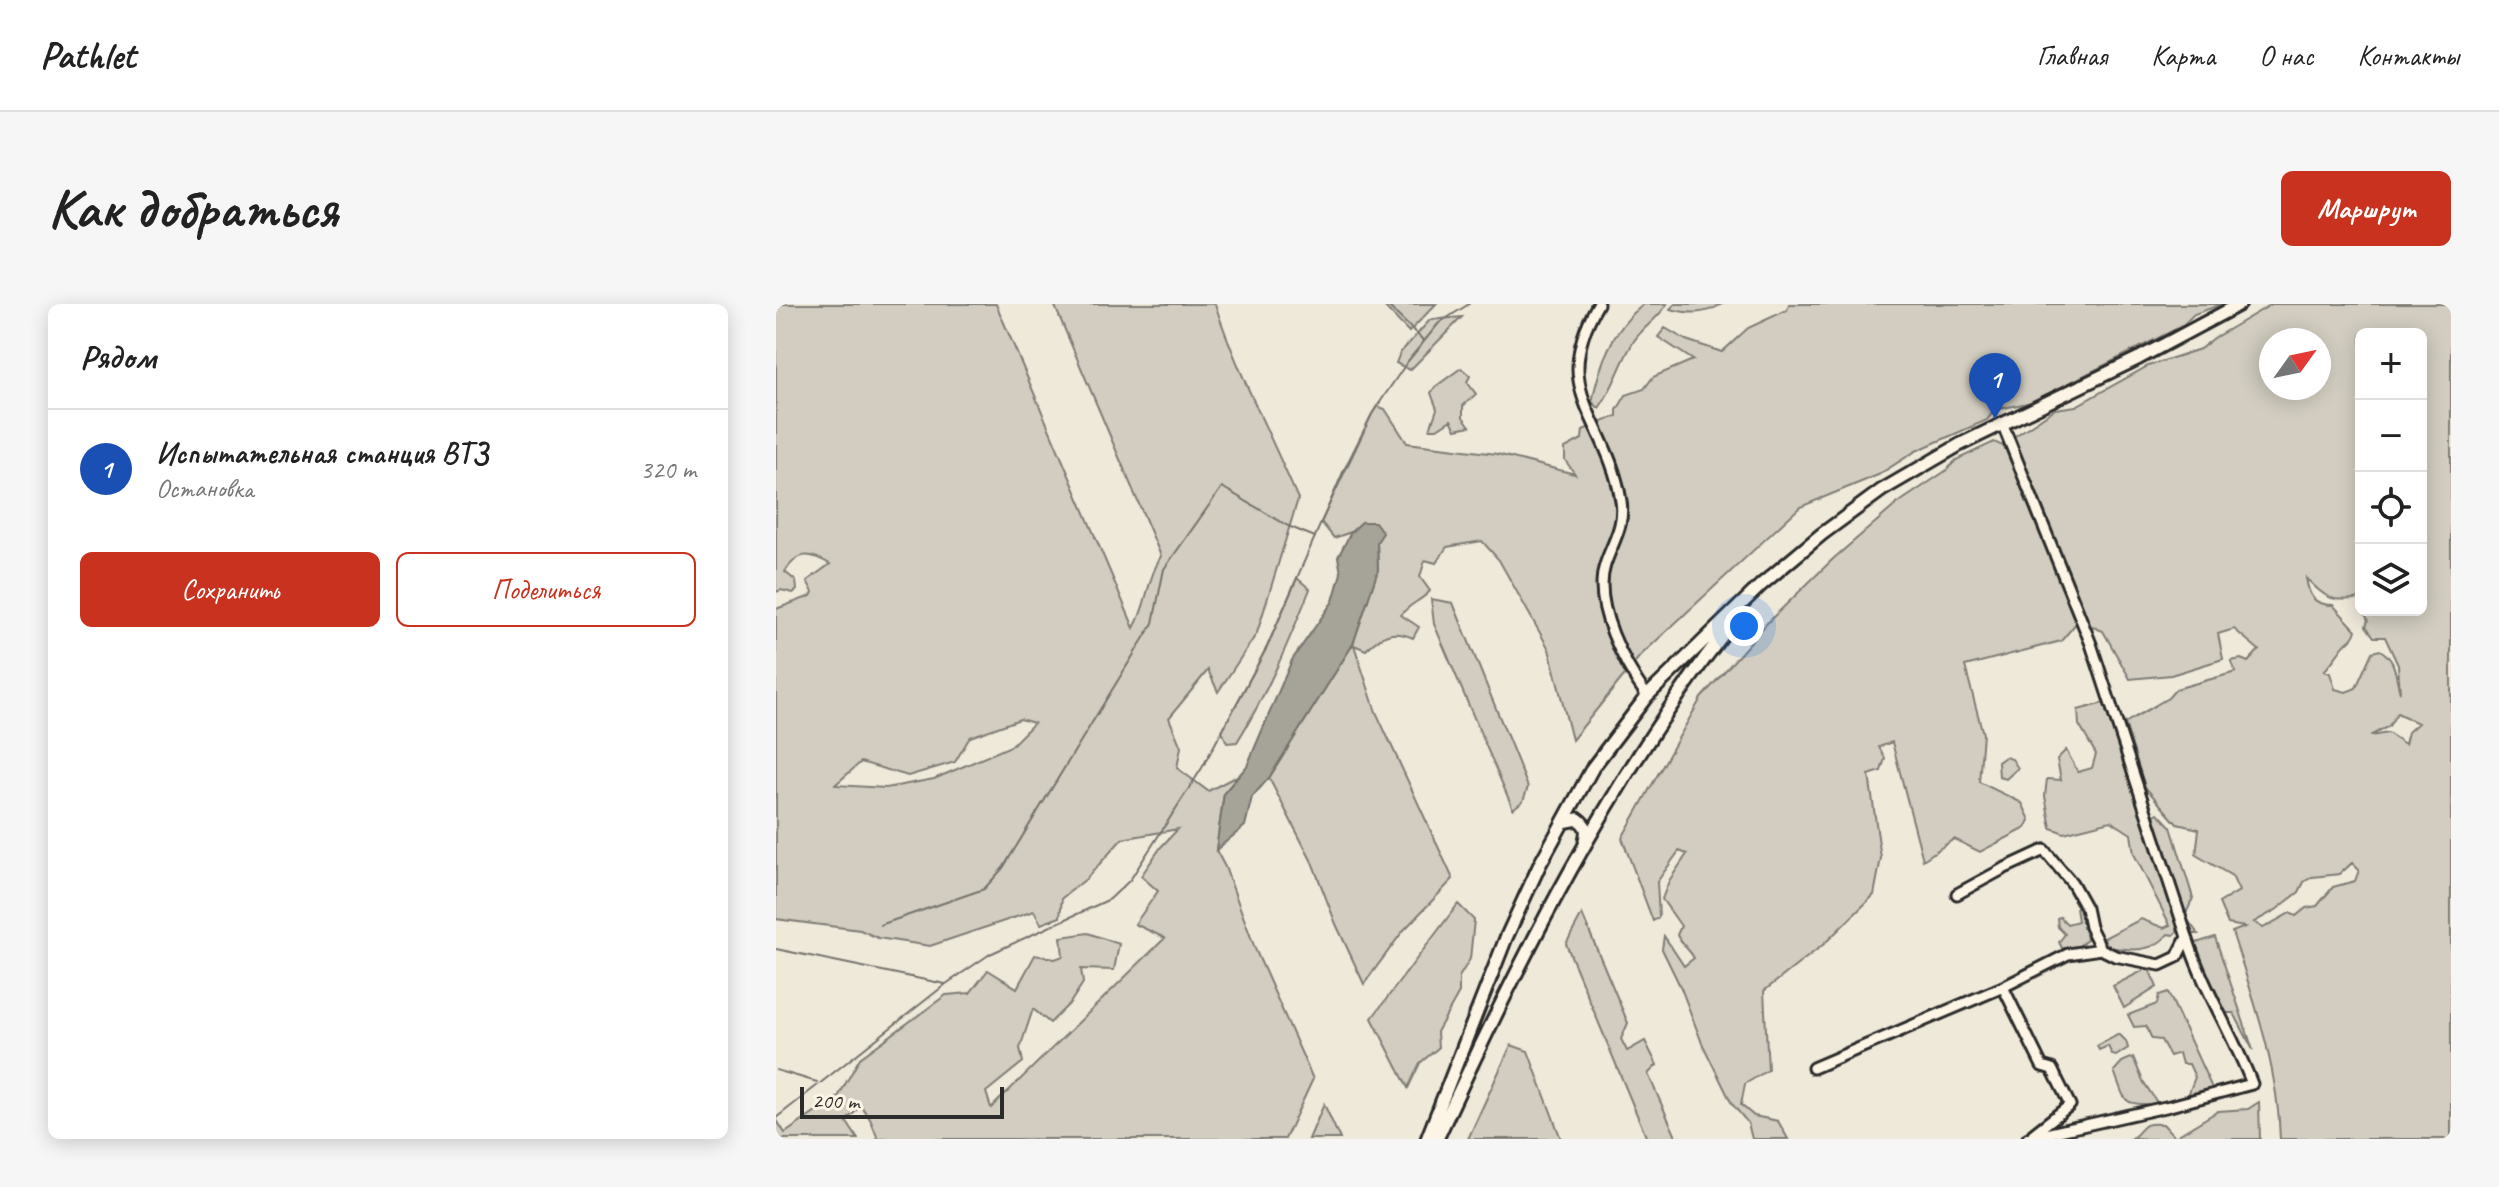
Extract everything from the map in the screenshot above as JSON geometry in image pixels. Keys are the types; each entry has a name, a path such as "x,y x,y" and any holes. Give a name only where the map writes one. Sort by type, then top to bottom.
{"main road":[{"path":"1427,1139 1506,938 1540,864 1593,767 1647,696 1761,585 1882,490 1961,444 2240,304"},
{"path":"1437,1139 1502,997 1583,848 1695,669 1733,620 1792,560"},
{"path":"1563,822 1578,819 1585,825 1588,832 1583,848"}],"street":[{"path":"1598,304 1584,330 1578,350 1577,373 1587,412 1610,457 1621,502 1622,519 1602,580 1604,599 1615,640 1647,696"},
{"path":"2002,423 2080,613 2201,976 2252,1084 2027,1138"},
{"path":"1957,894 2044,850 2072,883 2086,908 2090,927 2101,949"},
{"path":"1813,1068 2003,987 2068,954 2101,949 2115,956 2160,965 2177,957 2187,937"},
{"path":"2003,987 2042,1066 2052,1069 2070,1105 2027,1138"}],"shaded area":[{"path":"776,304 996,304 1134,628 1161,556 1054,304 1215,304 1298,499 1257,633 1218,692 1208,670 1169,718 1181,747 1177,768 1208,791 1239,775 1224,793 1216,850 1256,951 1313,1079 1285,1139 878,1139 861,1106 846,1121 858,1139 776,1139 776,1119 785,1133 838,1097 860,1058 946,995 970,993 988,970 1017,988 1035,955 1055,959 1063,956 1061,937 1088,933 1119,944 1114,970 1081,969 1083,983 1070,1003 1050,1023 1033,1009 1020,1048 1023,1062 986,1092 991,1108 1165,938 1135,924 1158,891 1141,876 1178,829 1122,839 1086,879 1062,898 1060,917 1041,924 1034,911 930,946 878,938 860,930 776,919 776,609 811,596 813,592 807,581 830,564 816,557 799,557 785,572 796,581 797,590 793,593 776,592","holes":["1020,719 1034,723 1011,746 934,779 886,788 835,785 861,762 908,776 955,762 970,737"]},
{"path":"1382,304 1436,304 1409,332"},
{"path":"1644,304 1667,304 1634,341 1599,408 1592,402 1609,348 1624,324"},
{"path":"1675,304 1722,304 1703,312 1690,313 1670,309"},
{"path":"1789,304 2223,304 2194,314 2182,326 2032,402 1995,410 1987,420 1916,451 1878,475 1800,507 1640,656 1572,740 1549,649 1499,560 1482,541 1447,547 1436,563 1425,560 1420,577 1430,591 1401,615 1419,627 1413,638 1393,634 1382,637 1366,650 1354,645 1376,712 1453,879 1403,931 1364,984 1312,862 1269,778 1353,644 1378,570 1377,542 1362,522 1351,532 1334,538 1321,522 1377,406 1385,409 1407,443 1497,454 1575,474 1565,460 1565,448 1582,439 1583,430 1617,416 1626,395 1644,389 1653,377 1693,360 1658,337 1665,328 1686,340 1722,352 1748,328 1787,310"},
{"path":"2272,304 2451,304 2451,1139 2280,1139 2270,1060 2232,932 2245,927 2228,924 2219,903 2239,891 2232,876 2196,855 2199,829 2177,824 2145,787 2125,723 2168,698 2176,689 2236,672 2231,661 2241,659 2248,662 2259,650 2234,629 2218,634 2223,659 2171,675 2130,679 2103,631 2078,621 2061,641 1965,666 1983,734 1979,782 2022,803 2030,820 2026,828 1980,852 1954,839 1923,860 1892,742 1879,747 1885,758 1881,771 1869,775 1881,858 1874,895 1824,944 1764,991 1768,1070 1745,1084 1741,1105 1754,1116 1778,1121 1788,1139 1752,1139 1748,1123 1732,1104 1702,1043 1662,949 1664,936 1684,966 1694,958 1677,935 1681,926 1662,899 1669,881 1687,854 1679,851 1657,882 1659,917 1653,921 1622,838 1701,698 1768,622 1833,559 1898,503 1947,470 1956,460 1994,442 2005,447 2012,438 2055,409 2076,406 2148,366 2200,349","holes":["2397,713 2418,723 2408,732 2405,744 2388,733 2370,736 2389,726","2352,863 2359,870 2355,881 2333,887 2317,906 2306,908 2296,916 2290,913 2263,928 2254,922 2276,910 2312,877 2340,874"]},
{"path":"1462,317 1410,370 1396,363 1400,353 1430,320"},
{"path":"1461,368 1470,376 1467,382 1476,394 1463,406 1463,417 1470,426 1456,429 1451,420 1437,429 1430,429 1437,409 1431,393"},
{"path":"1362,522 1375,522 1383,533 1377,542 1378,570 1353,644 1269,778 1252,797 1245,826 1216,850 1224,793 1247,766 1292,660 1333,601 1341,573 1338,557 1351,532"},
{"path":"1297,578 1310,589 1294,628 1248,724 1237,742 1227,743 1222,731 1267,647"},
{"path":"1431,599 1453,603 1528,787 1523,801 1513,809 1434,624"},
{"path":"2104,703 2140,814 2151,817 2158,813 2171,827 2193,898 2185,916 2198,934 2190,934 2181,928 2148,948 2107,947 2104,938 2141,919 2164,928 2170,925 2134,854 2131,834 2111,821 2064,833 2051,828 2045,796 2047,779 2061,780 2057,759 2066,750 2078,772 2092,768 2096,754 2079,725 2078,710"},
{"path":"2005,757 2012,759 2018,768 2006,779 1999,777 1998,762"},
{"path":"1458,904 1474,920 1470,959 1459,977 1459,993 1437,1032 1438,1048 1420,1063 1408,1088 1372,1018"},
{"path":"2079,907 2084,915 2087,939 2075,950 2062,948 2059,942 2065,934 2058,927 2057,918 2060,917 2067,924 2078,921 2076,908"},
{"path":"1582,914 1628,1023 1621,1039 1627,1051 1645,1041 1657,1065 1648,1074 1677,1139 1647,1139 1566,944"},
{"path":"2215,937 2253,1050 2234,1013 2224,1013 2190,955 2196,943"},
{"path":"2146,969 2157,987 2124,1008 2113,986"},
{"path":"2168,992 2212,1088 2189,1101 2187,1098 2195,1077 2189,1064 2182,1064 2179,1053 2170,1056 2161,1040 2152,1039 2146,1026 2134,1027 2128,1015 2157,1004 2159,995"},
{"path":"2119,1034 2128,1048 2116,1056 2112,1055 2108,1046 2099,1050 2097,1046"},
{"path":"1511,1045 1528,1051 1561,1139 1468,1139"},
{"path":"2133,1057 2143,1081 2158,1104 2131,1103 2124,1096 2114,1071 2122,1062"},
{"path":"2259,1102 2260,1139 2131,1139 2150,1124 2163,1124 2175,1137 2218,1111 2248,1109"},
{"path":"1324,1104 1340,1139 1309,1139"}],"waterway":[{"path":"1386,304 1423,340"},
{"path":"776,1118 946,984 990,954 1110,899 1130,880 1202,768 1267,647 1344,470 1372,414 1408,361 1439,323 1469,304"},
{"path":"880,925 984,889 1003,868 1153,623 1164,569 1222,487 1288,526 1315,537"},
{"path":"776,949 945,984"},
{"path":"776,1070 817,1082"}],"place":[{"name":"Испытательная станция ВТЗ","path":"1995,419"}]}
